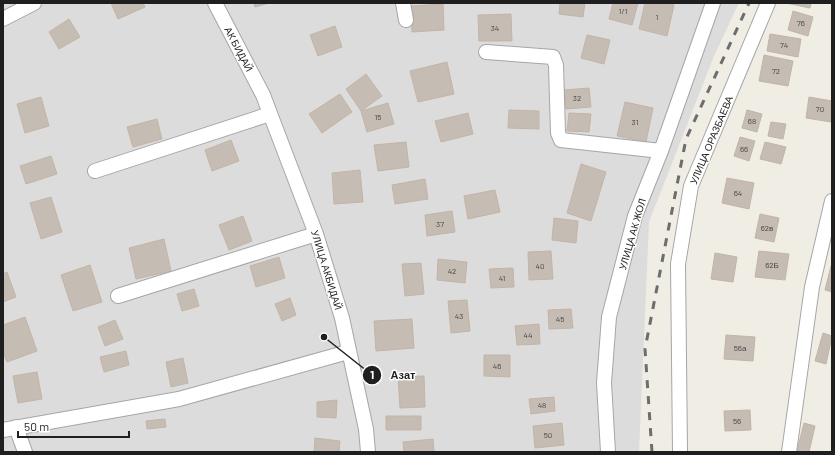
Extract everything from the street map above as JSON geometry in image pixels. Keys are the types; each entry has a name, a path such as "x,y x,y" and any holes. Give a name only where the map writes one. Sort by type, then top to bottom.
{"street":[{"path":"3,19 34,3"},
{"name":"АК БИДАЙ","path":"215,3 263,95"},
{"path":"404,3 406,20"},
{"name":"УЛИЦА АК ЖОЛ","path":"608,452 604,383 609,317 635,216 713,3"},
{"name":"УЛИЦА ОРАЗБАЕВА","path":"680,452 678,264 691,186 768,3"},
{"path":"486,52 553,57 556,65 558,133 561,140 660,151"},
{"name":"УЛИЦА АКБИДАЙ","path":"263,95 316,234 342,318 348,352 366,429 368,452"},
{"path":"95,171 270,114"},
{"path":"789,452 812,287 832,201"},
{"path":"118,296 316,234"},
{"path":"25,452 7,427 180,399 348,352"}],"shaded area":[{"path":"3,3 739,3 714,56 649,222 639,452 3,452"}],"building":[{"path":"111,3 143,3 145,7 118,19"},
{"path":"254,3 269,3 255,7"},
{"path":"560,3 585,3 583,17 559,14"},
{"path":"613,3 638,3 632,25 609,19"},
{"path":"645,3 666,3 674,5 667,36 639,29"},
{"path":"786,3 811,3 810,8"},
{"path":"443,4 444,30 412,32 411,6"},
{"path":"793,11 813,17 808,36 788,30"},
{"path":"511,14 512,41 479,41 478,15"},
{"path":"69,19 80,37 59,49 49,32"},
{"path":"335,26 342,47 318,56 310,35"},
{"path":"770,34 801,39 798,57 767,51"},
{"path":"587,35 610,40 604,64 581,58"},
{"path":"764,55 793,61 788,86 759,81"},
{"path":"447,62 454,94 418,102 410,71"},
{"path":"366,74 382,96 361,111 346,89"},
{"path":"589,88 591,107 566,109 564,90"},
{"path":"340,94 352,112 322,133 309,114"},
{"path":"41,97 49,126 25,133 17,104"},
{"path":"809,97 832,101 831,122 806,118"},
{"path":"625,102 653,108 646,142 617,136"},
{"path":"388,103 394,124 367,132 361,111"},
{"path":"509,110 539,111 539,129 508,128"},
{"path":"747,110 762,114 757,132 742,128"},
{"path":"468,113 473,134 441,142 435,121"},
{"path":"569,113 591,114 589,132 567,131"},
{"path":"157,119 162,139 133,147 127,127"},
{"path":"771,122 786,124 783,139 768,136"},
{"path":"740,137 755,141 749,161 734,156"},
{"path":"231,140 239,161 212,171 205,150"},
{"path":"406,142 409,167 378,171 374,145"},
{"path":"765,142 786,147 781,164 760,159"},
{"path":"51,156 57,174 26,184 20,166"},
{"path":"581,164 606,172 591,221 567,213"},
{"path":"360,170 363,202 334,204 332,173"},
{"path":"727,178 754,183 749,209 722,203"},
{"path":"425,179 428,199 395,204 392,185"},
{"path":"495,190 500,212 468,219 464,196"},
{"path":"51,197 62,232 41,239 30,203"},
{"path":"452,211 455,232 427,236 425,215"},
{"path":"760,214 779,218 774,242 755,238"},
{"path":"243,216 252,241 229,250 219,225"},
{"path":"554,218 578,221 576,243 552,240"},
{"path":"164,239 171,271 136,279 129,248"},
{"path":"551,251 553,279 529,280 528,252"},
{"path":"759,251 789,254 785,280 755,277"},
{"path":"715,253 737,257 733,282 711,279"},
{"path":"279,257 285,278 256,287 250,266"},
{"path":"438,259 467,262 465,283 437,280"},
{"path":"421,263 424,294 405,296 402,264"},
{"path":"90,265 102,302 73,311 61,275"},
{"path":"832,266 832,292 825,290"},
{"path":"513,268 514,287 491,288 489,269"},
{"path":"7,272 16,297 3,302 3,274"},
{"path":"194,289 199,306 182,311 177,294"},
{"path":"290,298 296,315 282,321 275,304"},
{"path":"467,300 470,331 451,333 448,301"},
{"path":"571,309 573,328 549,329 548,310"},
{"path":"25,317 37,351 7,362 3,352 3,325"},
{"path":"412,319 414,348 376,351 374,321"},
{"path":"115,320 123,339 105,346 98,327"},
{"path":"539,324 540,344 517,345 515,326"},
{"path":"823,333 832,336 826,364 815,361"},
{"path":"726,335 755,337 753,361 724,359"},
{"path":"126,351 129,365 104,372 100,357"},
{"path":"484,355 510,355 510,377 484,376"},
{"path":"183,358 188,383 171,387 166,362"},
{"path":"37,372 42,399 18,403 13,376"},
{"path":"424,376 425,407 400,408 398,377"},
{"path":"554,397 555,411 531,414 529,399"},
{"path":"337,400 336,418 317,417 317,402"},
{"path":"750,410 751,430 725,431 724,411"},
{"path":"386,416 421,416 421,430 386,430"},
{"path":"165,419 166,427 147,429 146,421"},
{"path":"562,423 564,445 535,448 533,426"},
{"path":"804,423 815,426 809,452 797,451"},
{"path":"315,438 340,441 339,452 314,452"},
{"path":"433,439 434,452 404,452 403,442"}],"railway":[{"path":"652,452 645,349 686,139 749,3"}],"place":[{"name":"Азат","path":"324,337"}]}
